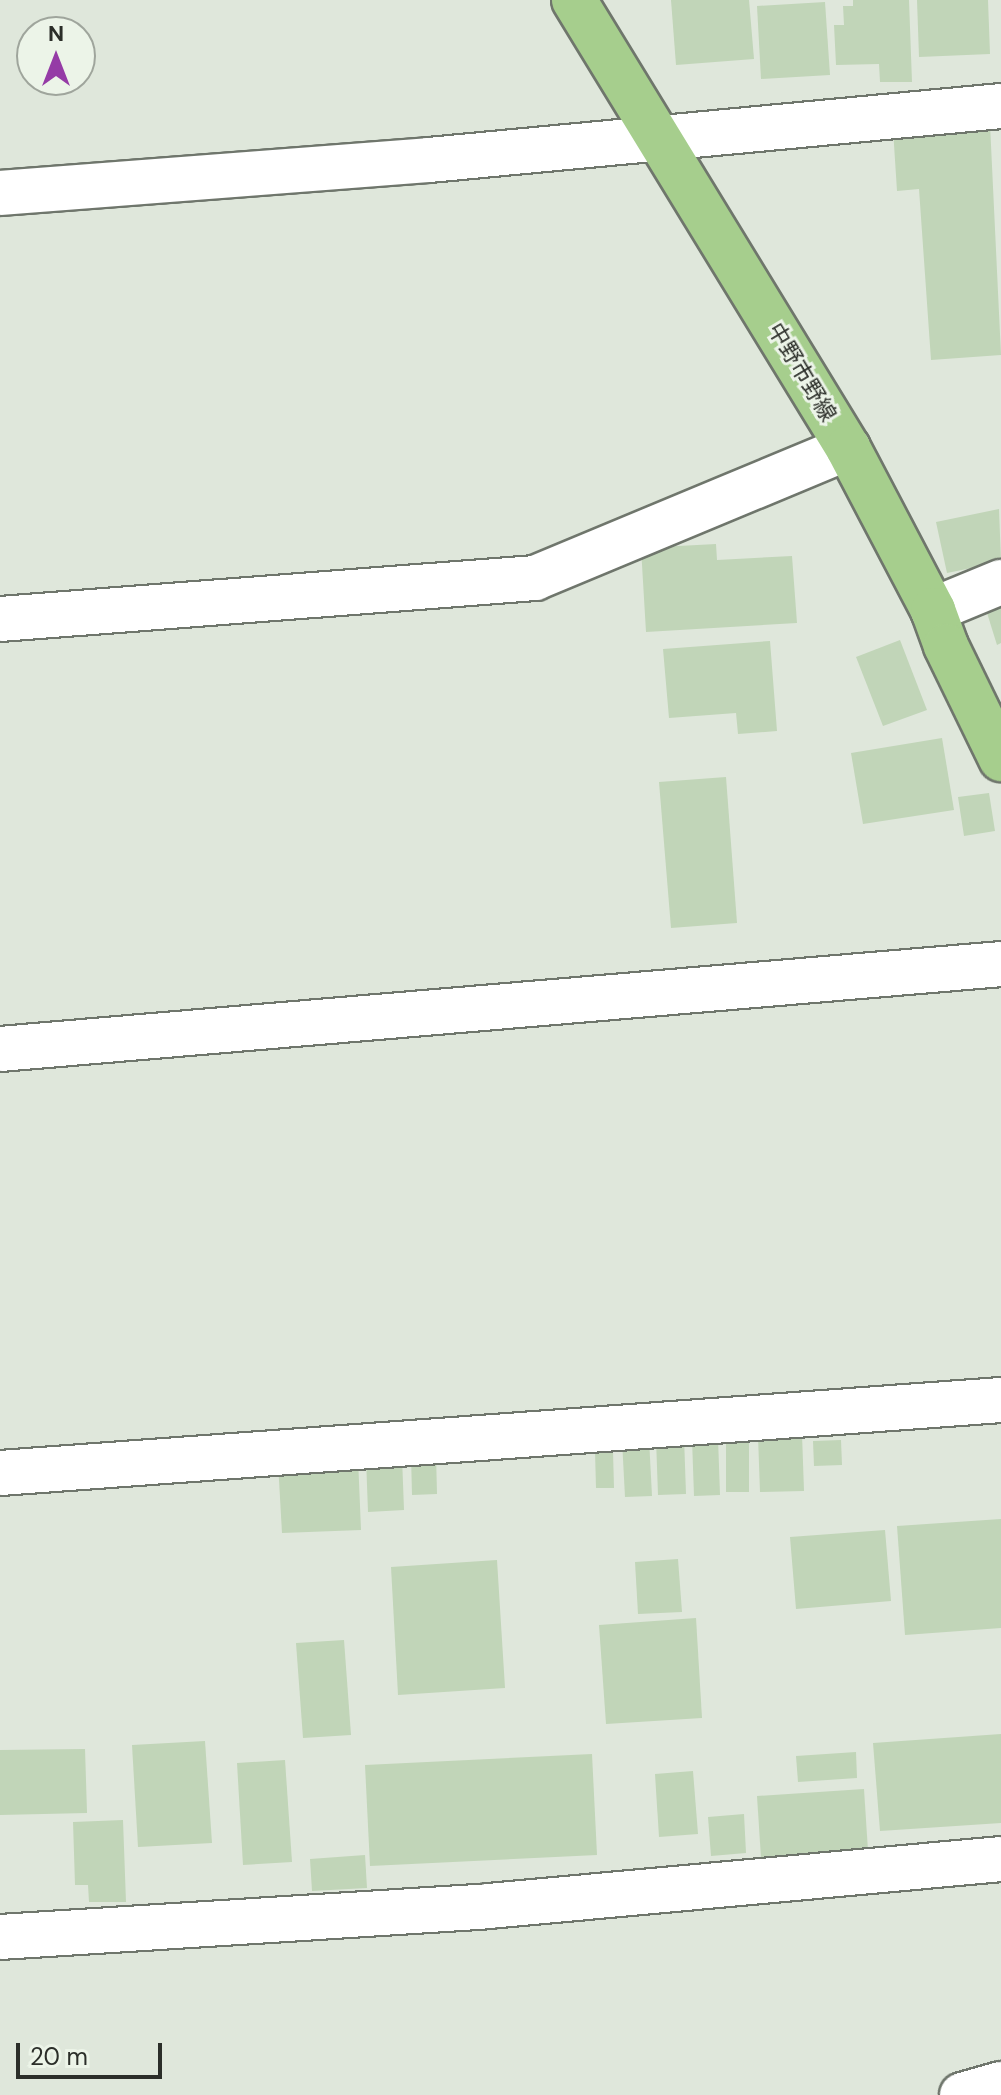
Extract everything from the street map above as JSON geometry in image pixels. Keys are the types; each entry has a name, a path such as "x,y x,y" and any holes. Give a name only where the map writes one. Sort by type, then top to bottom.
{"main road":[{"name":"中野市野線","path":"574,0 848,448 933,610 946,646 1001,759"}],"street":[{"path":"0,193 429,160 1001,106"},
{"path":"0,619 535,578 848,448"},
{"path":"933,610 1001,582"},
{"path":"0,1049 1001,964"},
{"path":"0,1473 1001,1400"},
{"path":"0,1937 489,1906 1001,1859"},
{"path":"962,2095 1001,2084"}],"building":[{"path":"671,0 749,0 754,59 676,65"},
{"path":"853,0 909,0 912,82 880,82 879,64 836,65 834,25 844,25 843,6 853,6"},
{"path":"917,0 988,0 990,54 919,57"},
{"path":"825,2 830,75 761,79 757,6"},
{"path":"990,124 1001,355 931,360 919,189 897,191 893,129"},
{"path":"999,509 1001,562 947,573 936,522"},
{"path":"716,544 717,560 792,556 797,623 646,632 641,548"},
{"path":"1001,594 1001,643 997,645 983,600"},
{"path":"900,640 927,710 883,726 856,657"},
{"path":"770,641 777,731 738,734 736,713 669,718 663,649"},
{"path":"942,738 954,810 863,824 851,753"},
{"path":"726,777 737,923 671,928 659,782"},
{"path":"989,793 995,831 964,836 958,797"},
{"path":"802,1434 804,1491 760,1492 758,1436"},
{"path":"684,1437 686,1494 658,1495 656,1439"},
{"path":"718,1438 720,1495 694,1496 692,1439"},
{"path":"649,1439 652,1496 625,1497 622,1440"},
{"path":"726,1439 749,1439 749,1492 726,1492"},
{"path":"841,1440 842,1465 814,1466 813,1441"},
{"path":"595,1451 613,1451 614,1488 596,1488"},
{"path":"436,1454 437,1494 412,1495 411,1455"},
{"path":"402,1457 404,1510 368,1512 366,1458"},
{"path":"358,1458 361,1530 282,1533 278,1462"},
{"path":"1001,1519 1001,1628 905,1635 897,1526"},
{"path":"885,1530 891,1601 796,1609 790,1537"},
{"path":"678,1559 682,1612 638,1614 635,1562"},
{"path":"497,1560 505,1688 398,1695 391,1567"},
{"path":"696,1618 702,1718 606,1724 599,1625"},
{"path":"344,1640 351,1735 303,1738 296,1643"},
{"path":"1001,1734 1001,1823 880,1831 873,1743"},
{"path":"205,1741 212,1843 138,1847 132,1745"},
{"path":"85,1749 87,1813 0,1815 0,1750"},
{"path":"856,1752 857,1778 798,1782 796,1756"},
{"path":"592,1754 597,1855 370,1866 365,1765"},
{"path":"285,1760 292,1862 243,1865 237,1763"},
{"path":"693,1771 698,1834 659,1837 655,1774"},
{"path":"864,1789 868,1851 761,1858 757,1796"},
{"path":"744,1814 746,1853 711,1856 708,1817"},
{"path":"123,1820 126,1902 89,1902 88,1885 75,1885 73,1822"},
{"path":"365,1855 367,1888 312,1891 310,1859"}]}
